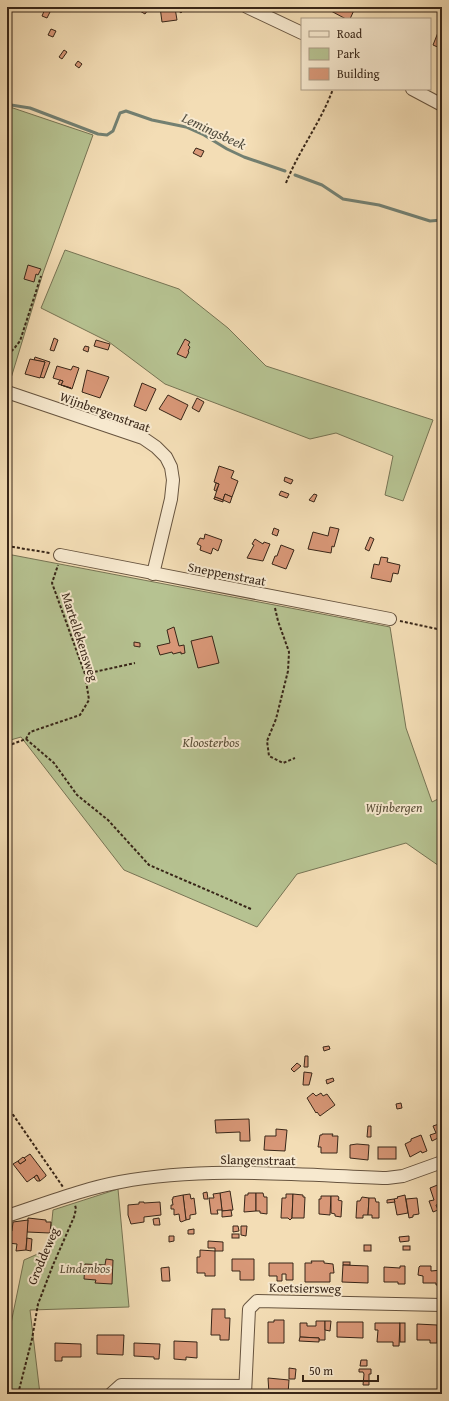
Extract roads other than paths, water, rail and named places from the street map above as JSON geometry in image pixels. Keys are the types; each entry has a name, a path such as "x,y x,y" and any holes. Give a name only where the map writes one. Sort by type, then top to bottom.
{"street":[{"path":"248,7 301,33"},
{"path":"414,90 442,105"},
{"name":"Wijnbergenstraat","path":"7,392 144,438 166,457 171,467 173,480 171,499 153,574"},
{"name":"Sneppenstraat","path":"60,555 390,620"},
{"name":"Slangenstraat","path":"7,1216 96,1188 133,1180 219,1173 387,1178 403,1176 442,1162"},
{"name":"Koetsiersweg","path":"110,1394 121,1386 245,1390 249,1309 257,1301 442,1305"}],"waterway":[{"name":"Lemingsbeek","path":"7,103 30,108 98,134 107,135 113,131 120,113 126,111 152,120 186,127 244,157 285,171"},
{"name":"Lemingsbeek","path":"295,175 322,185 343,199 379,205 430,221 442,220"}],"park label":[{"name":"Kloosterbos","path":"211,742"},
{"name":"Wijnbergen","path":"394,807"},
{"name":"Lindenbos","path":"85,1268"}]}
